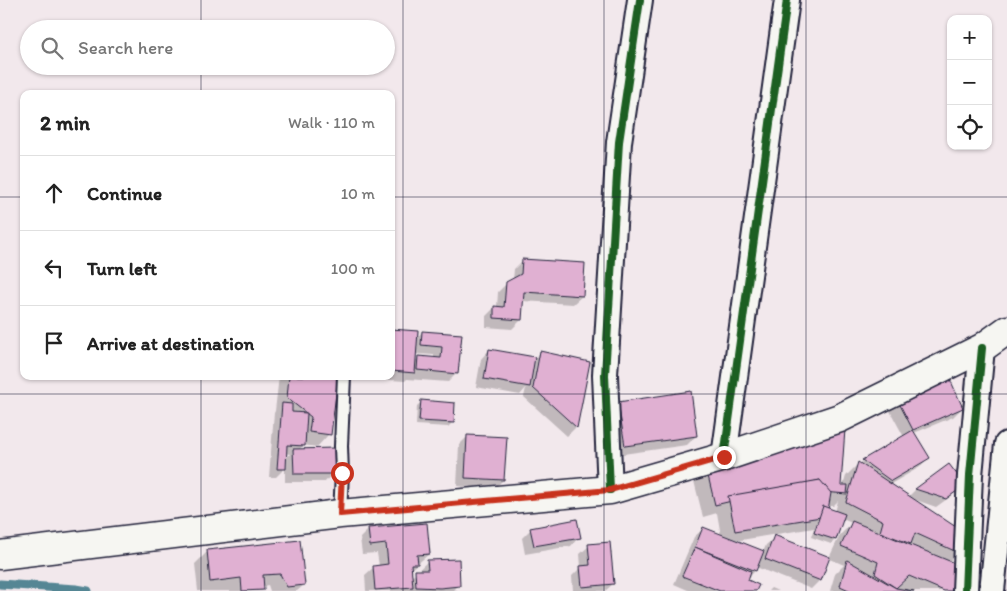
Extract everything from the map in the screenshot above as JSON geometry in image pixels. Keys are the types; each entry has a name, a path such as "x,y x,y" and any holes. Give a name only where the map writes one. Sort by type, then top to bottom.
{"main road":[{"path":"0,555 340,514 610,490 724,457 840,418 982,348 1007,330"}],"street":[{"path":"610,490 604,376 618,152 640,0"},
{"path":"724,457 787,0"},
{"path":"965,591 970,475 982,348"},
{"path":"992,591 1007,444"}],"lane":[{"path":"340,514 344,380"}],"building":[{"path":"522,259 585,263 583,296 524,292 522,320 494,318 494,306 504,307 506,282 521,274"},
{"path":"395,329 418,331 415,373 395,371"},
{"path":"422,331 462,334 458,374 417,370 418,356 441,358 442,347 421,345"},
{"path":"489,349 535,357 530,387 484,379"},
{"path":"540,351 590,362 577,428 533,388"},
{"path":"949,377 963,408 913,430 898,401"},
{"path":"289,380 338,380 331,435 309,432 311,417 287,398"},
{"path":"691,391 697,436 625,446 618,402"},
{"path":"421,400 455,403 454,423 419,421"},
{"path":"282,403 292,404 292,412 307,413 305,446 287,445 286,469 277,469"},
{"path":"845,429 841,485 848,485 847,494 823,492 820,480 715,505 705,463"},
{"path":"913,430 930,458 891,481 862,460"},
{"path":"467,435 507,437 504,480 465,478"},
{"path":"335,448 335,474 294,474 293,449"},
{"path":"858,462 968,535 959,553 915,533 911,544 880,532 883,521 846,502"},
{"path":"949,464 965,485 946,499 915,489"},
{"path":"820,480 831,493 827,516 735,531 728,496"},
{"path":"823,506 845,514 836,540 814,533"},
{"path":"577,519 581,538 534,546 530,528"},
{"path":"852,521 964,567 953,591 944,591 909,576 896,588 875,574 878,562 841,546"},
{"path":"427,523 430,554 417,555 418,564 411,564 413,587 375,590 373,566 388,564 386,544 370,546 368,528"},
{"path":"703,527 764,551 756,571 695,547"},
{"path":"774,535 830,557 821,581 765,559"},
{"path":"300,540 305,585 287,587 280,574 263,575 264,590 242,591 241,578 210,582 207,550"},
{"path":"610,542 614,584 582,587 580,566 590,565 588,544"},
{"path":"695,547 751,571 748,580 759,585 756,591 720,591 682,576"},
{"path":"459,559 460,586 440,588 416,587 415,570 428,570 427,560"},
{"path":"847,560 896,588 914,591 851,591 840,586"}],"waterway":[{"path":"0,584 88,591"}],"cycle path":[{"path":"610,490 605,375 619,142 640,0"},
{"path":"724,457 787,0"},
{"path":"965,591 970,475 982,348"}],"route":[{"path":"342,473 340,514 610,490 724,457"}]}
